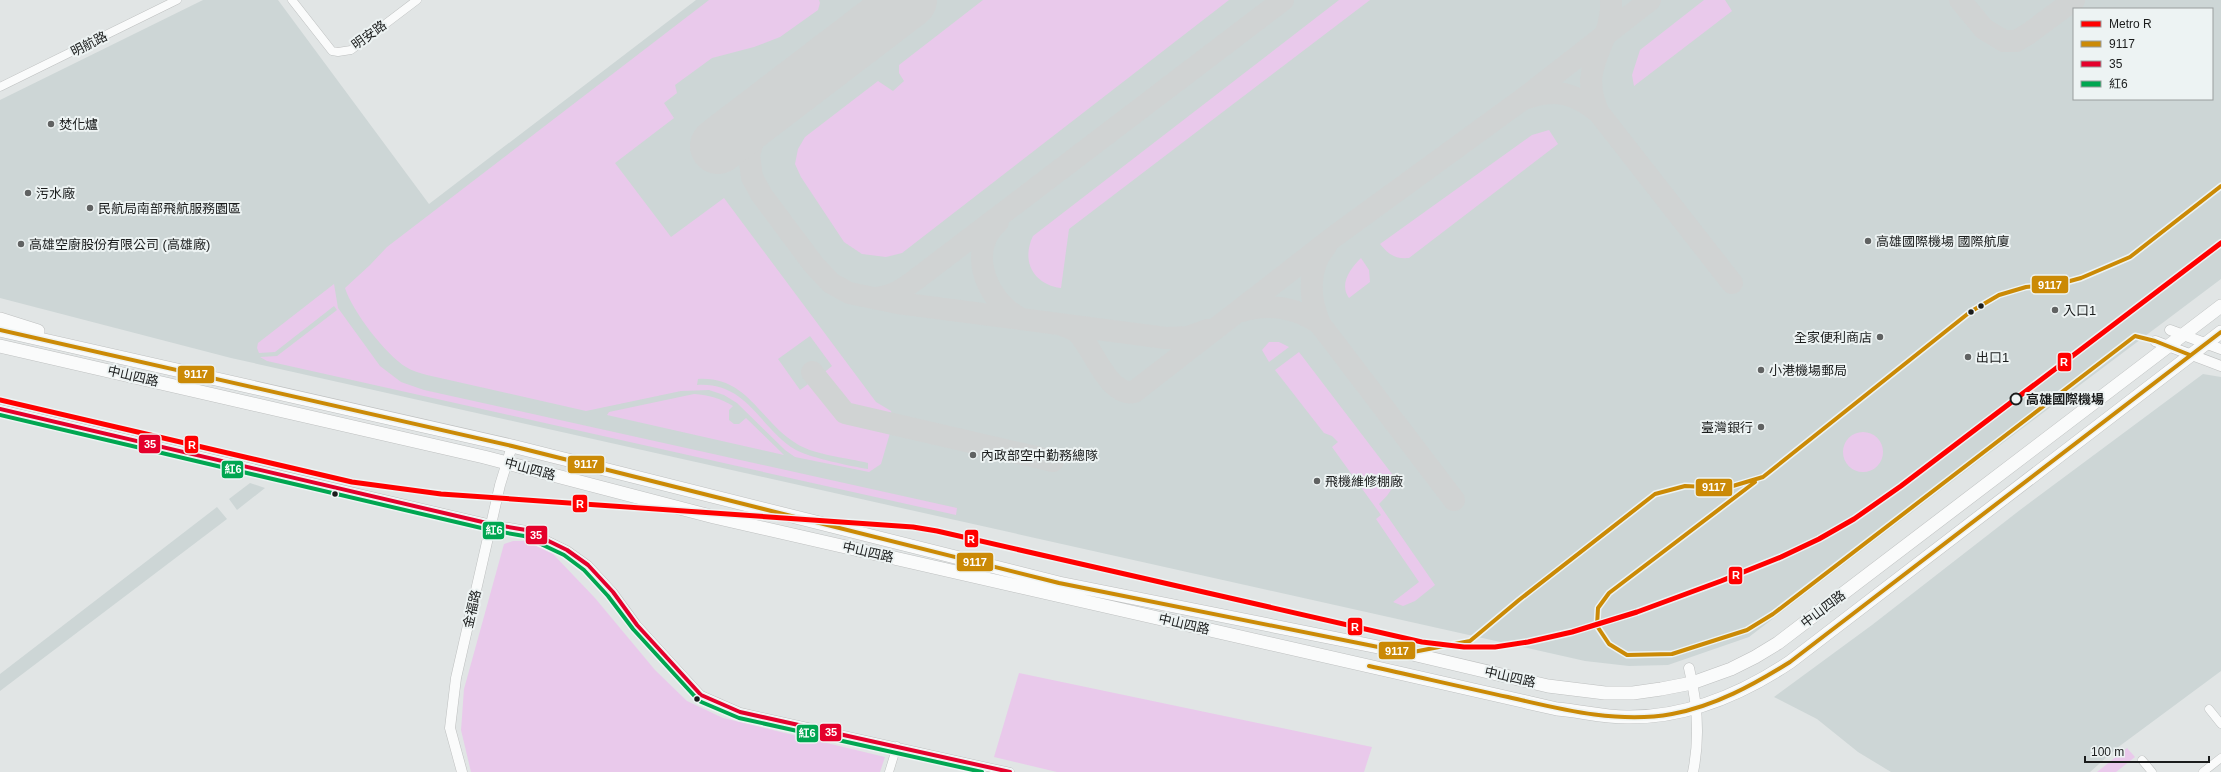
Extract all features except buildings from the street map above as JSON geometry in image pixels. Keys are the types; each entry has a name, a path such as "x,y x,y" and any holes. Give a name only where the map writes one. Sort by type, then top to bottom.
{"main road":[{"name":"中山四路","path":"0,330 512,446 1059,583 1408,653 1548,686 1605,693 1634,693 1692,683 1730,669 1755,657 1778,643 2221,306"},
{"name":"中山四路","path":"0,319 134,360"},
{"name":"中山四路","path":"0,346 507,463 714,517 1558,708 1629,717 1658,715 1695,708 1738,693 1790,662 2221,332"},
{"name":"中山四路","path":"0,353 44,356"}],"street":[{"name":"明航路","path":"0,87 177,0"},
{"name":"明安路","path":"292,0 328,47 338,52 351,50 417,0"},
{"path":"2170,330 2221,348"},
{"path":"2154,341 2221,366"},
{"path":"0,409 491,524 526,530 567,550 588,565 613,592 637,625 701,695 740,712 1010,772"},
{"name":"金福路","path":"462,772 450,728 456,678 491,524 512,446"},
{"path":"1689,668 1695,708 1696,739 1694,772"},
{"path":"2209,709 2221,724"},
{"path":"889,772 897,746"},
{"path":"2203,772 2221,758"},
{"path":"2142,760 2152,772"}],"shaded area":[{"name":"高雄國際機場","path":"203,0 278,0 429,204 696,0 2221,0 2221,279 1984,457 1749,637 1668,665 1629,666 1585,661 231,358 0,298 0,100"},
{"path":"709,0 819,0 820,3 818,10 780,37 754,47 712,58 675,85 677,93 664,103 674,118 615,163 671,237 724,198 876,402 891,411 892,417 847,407 821,375 832,366 810,336 778,359 800,390 811,382 840,417 888,429 890,433 881,464 869,472 795,457 785,450 737,403 724,395 709,390 681,391 586,411 427,375 411,370 389,353 371,332 349,298 345,288 387,247","holes":["698,379 715,380 742,392 784,435 797,444 822,454 868,463 868,469 821,459 796,450 783,441 741,398 729,391 714,386 697,385"]},
{"path":"983,0 1229,0 902,253 886,257 862,254 844,242 801,177 795,164 798,149 805,137 878,81 893,91 904,81 899,73 899,65"},
{"path":"1339,0 1370,0 1069,229 1061,288 1051,286 1043,282 1037,276 1032,270 1028,254 1033,236"},
{"path":"1704,0 1725,0 1732,11 1634,86 1632,75 1640,50"},
{"path":"1549,130 1558,144 1409,258 1393,256 1380,244 1532,135"},
{"path":"1361,258 1369,270 1370,282 1349,298 1345,287 1347,277"},
{"path":"334,284 338,308 380,366 401,382 424,390 957,508 956,515 267,361 260,357 277,356 337,310 334,306 275,352 259,353 257,348 258,343"},
{"path":"1269,342 1279,342 1289,347 1269,362 1262,350"},
{"path":"1299,352 1392,474 1392,487 1386,497 1379,504 1435,585 1415,601 1403,606 1393,602 1419,582 1376,519 1381,515 1332,447 1338,442 1332,436 1324,433 1275,370"},
{"path":"2203,374 2221,377 2221,671 2117,748 2090,772 1891,772 1858,752 1817,719 1774,697 1872,625 2020,510"},
{"path":"694,394 714,397 733,406 729,410 729,420 734,424 739,424 746,418 784,455 607,415 609,412"},
{"path":"1859,432 1867,432 1874,435 1880,441 1883,452 1880,463 1874,469 1867,472 1859,472 1852,469 1846,463 1843,456 1843,448 1846,441 1852,435"},
{"path":"250,483 265,488 237,510 229,499"},
{"path":"217,507 227,519 0,691 0,674"},
{"path":"513,541 526,541 553,554 595,598 655,670 687,701 723,718 885,757 880,772 471,772 461,730 464,689 504,544"},
{"path":"1019,673 1372,747 1364,772 1057,772 994,757"},
{"path":"2127,748 2135,757 2116,772 2097,772"}],"taxiway":[{"path":"876,298 890,295 909,285 1283,0"},
{"path":"1599,113 1593,96 1591,81 1597,55 1607,30 1611,0"},
{"path":"1062,325 1073,329 1079,334 1109,380 1125,392 1134,392 1335,236 1523,99 1650,0"},
{"path":"1960,0 1984,29 2004,41 2016,41 2028,34 2074,0"},
{"path":"1527,98 1547,93 1565,94 1582,101 1599,113 1732,283"},
{"path":"779,99 756,130 749,155 752,177 761,194 814,265 831,283 849,293 898,303 1166,338 1188,337 1207,330"},
{"path":"998,222 988,234 983,246 982,259 984,271 994,295 1002,305 1022,319"},
{"path":"1320,324 1316,314 1312,294 1312,284 1316,264 1326,246"},
{"path":"1238,312 1249,309 1270,307 1280,308 1300,313 1320,324 1454,500"},
{"path":"812,372 845,413 1053,461"}],"runway":[{"path":"718,146 909,0"}],"metro line":[{"name":"R","path":"0,400 352,482 441,494 913,527 937,531 1422,642 1464,647 1495,647 1528,642 1572,632 1637,612 1781,557 1819,539 1854,519 1901,486 2221,243"}],"transit line":[{"name":"9117","path":"0,330 512,446 1059,583 1408,653 1470,641 1519,600 1655,494 1685,486 1726,488 1763,477 1970,312 1999,295 2026,287 2059,284 2081,278 2130,257 2221,186"},
{"name":"9117","path":"1369,666 1589,714 1652,717 1672,714 1703,706 1733,694 1790,662 2221,332"},
{"name":"9117","path":"1755,482 1609,593 1598,608 1597,626 1609,644 1627,655 1672,654 1747,630 1773,614 2135,336 2155,341 2190,355"},
{"name":"35","path":"0,409 491,524 526,530 567,550 588,565 613,592 637,625 701,695 740,712 1010,772"},
{"name":"紅6","path":"0,415 490,530 524,536 564,555 584,570 608,596 633,629 699,701 739,718 982,772"}],"place":[{"name":"焚化爐","path":"51,124"},
{"name":"污水廠","path":"28,193"},
{"name":"民航局南部飛航服務園區","path":"90,208"},
{"name":"高雄國際機場 國際航廈","path":"1868,241"},
{"name":"高雄空廚股份有限公司 (高雄廠)","path":"21,244"},
{"name":"入口1","path":"2055,310"},
{"name":"全家便利商店","path":"1880,337"},
{"name":"出口1","path":"1968,357"},
{"name":"小港機場郵局","path":"1761,370"},
{"name":"高雄國際機場","path":"2016,399"},
{"name":"臺灣銀行","path":"1761,427"},
{"name":"內政部空中勤務總隊","path":"973,455"},
{"name":"飛機維修棚廠","path":"1317,481"}]}
